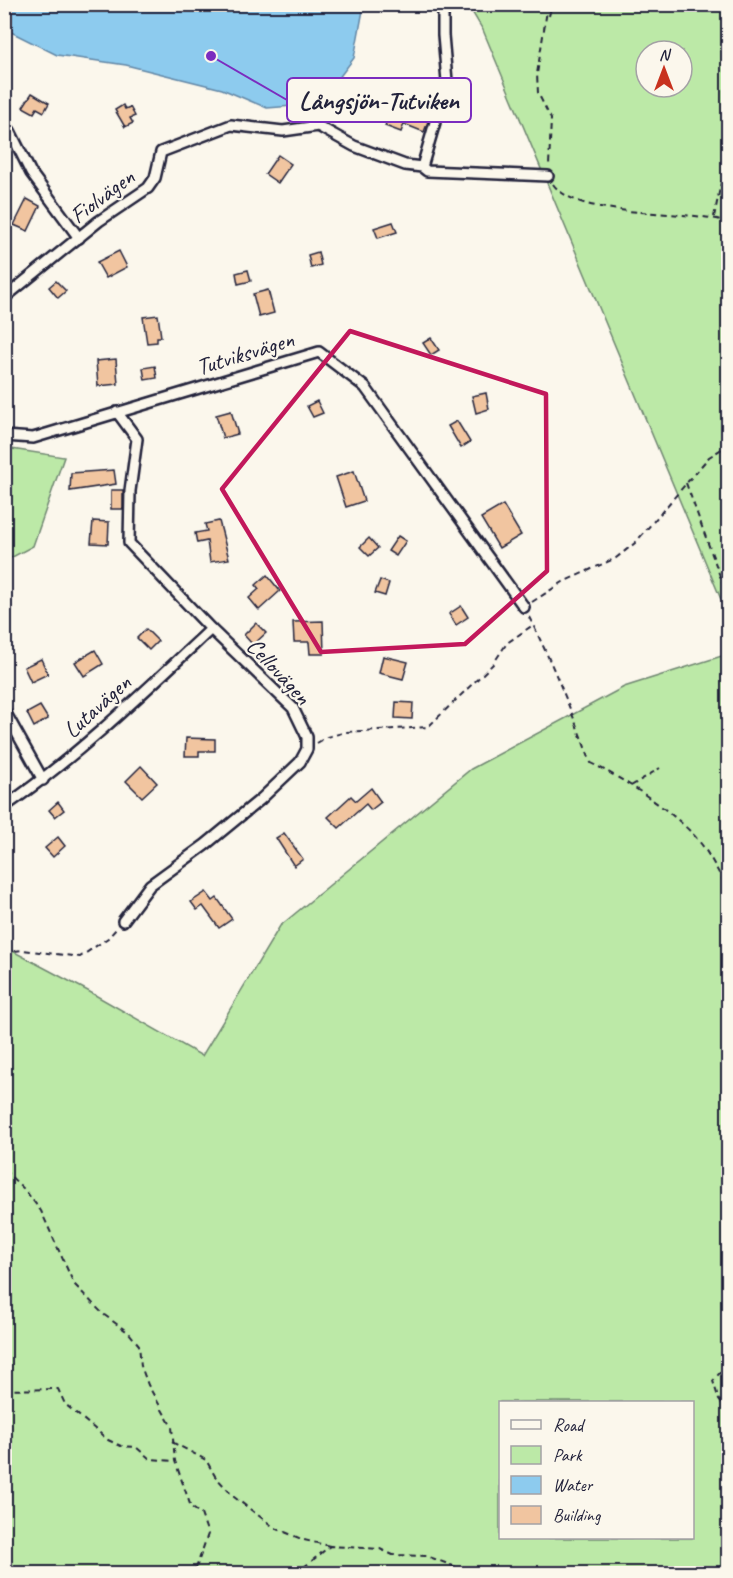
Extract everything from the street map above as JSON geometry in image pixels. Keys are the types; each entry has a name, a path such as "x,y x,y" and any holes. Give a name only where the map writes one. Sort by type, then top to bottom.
{"street":[{"path":"422,167 447,81 443,4"},
{"name":"Fiolvägen","path":"4,298 79,238 148,188 155,178 161,152 231,125 283,131 318,126 354,146 405,165 422,167 427,171 482,175 548,174"},
{"path":"4,126 10,131 31,172 79,238"},
{"name":"Tutviksvägen","path":"4,436 33,438 319,352 365,387 524,607"},
{"name":"Cellovägen","path":"117,412 137,439 130,491 129,543 211,629 293,708 307,737 307,749"},
{"name":"Lutavägen","path":"4,807 43,780 211,629"},
{"path":"4,710 43,780"},
{"path":"123,921 150,885 205,845 261,799 300,762 307,749"}],"path":[{"path":"550,4 537,74 538,93 551,119 548,174 557,190 582,203 661,215 714,217 729,222"},
{"path":"716,4 729,17"},
{"path":"714,217 721,183 729,168"},
{"path":"729,445 709,457 635,543 616,558 563,582 524,607 556,671 566,703 591,763 631,786 668,813 700,843 723,880 729,883"},
{"path":"686,483 729,598"},
{"path":"307,749 327,737 346,732 428,727 493,664 507,644 533,625"},
{"path":"631,786 660,768"},
{"path":"4,952 23,950 80,957 108,938 123,921"},
{"path":"4,1170 26,1190 41,1211 74,1284 103,1314 129,1333 139,1345 144,1376 172,1427 175,1461 191,1507 201,1514 208,1534 194,1574"},
{"path":"729,1363 713,1381 719,1400 729,1411"},
{"path":"4,1390 58,1389 65,1404 108,1440 121,1446 136,1447 150,1459 175,1461"},
{"path":"172,1442 206,1460 215,1476 234,1497 267,1522 304,1540 330,1546 380,1549 393,1555 427,1556 474,1574"},
{"path":"262,1574 303,1568 330,1546"}],"highlighted area":[{"path":"350,331 546,394 547,571 465,644 321,652 222,489"}],"green space":[{"path":"468,5 728,5 728,616 483,30"},
{"path":"5,448 64,457 33,546 5,561"},
{"path":"728,654 728,1573 5,1573 5,947 202,1056 280,926 471,769 624,687"}],"water":[{"path":"4,5 364,5 354,58 319,104 267,108 222,89 126,65 57,55 5,29"}],"building":[{"path":"32,93 49,103 44,112 37,108 34,113 23,107"},
{"path":"123,105 125,109 130,107 135,116 130,118 133,123 125,127 115,110"},
{"path":"392,106 417,115 419,112 430,116 424,132 404,124 401,132 385,126"},
{"path":"278,155 291,164 278,183 265,174"},
{"path":"27,199 40,206 28,231 14,225"},
{"path":"393,222 397,232 378,238 374,228"},
{"path":"119,251 127,267 106,278 97,262"},
{"path":"318,252 321,265 311,268 308,255"},
{"path":"248,270 251,281 238,284 236,273"},
{"path":"56,281 66,291 58,298 49,287"},
{"path":"268,290 274,313 259,317 253,294"},
{"path":"158,315 161,337 157,337 157,342 147,343 143,317"},
{"path":"431,338 439,350 431,355 423,343"},
{"path":"116,359 118,384 98,386 96,361"},
{"path":"155,366 157,378 145,380 143,368"},
{"path":"486,393 489,409 476,413 472,396"},
{"path":"317,401 323,413 313,417 307,406"},
{"path":"231,411 238,434 223,438 216,415"},
{"path":"457,421 470,442 461,448 448,426"},
{"path":"114,470 116,484 70,491 71,473"},
{"path":"354,471 364,501 346,507 336,477"},
{"path":"111,490 123,490 123,509 111,509"},
{"path":"503,505 521,535 499,548 481,518"},
{"path":"93,521 109,522 108,544 91,543"},
{"path":"219,521 229,559 210,562 207,541 197,543 195,533 207,531 205,524"},
{"path":"398,536 406,541 396,556 388,551"},
{"path":"369,538 378,548 369,556 360,547"},
{"path":"267,575 280,591 259,610 249,598 259,589 256,585"},
{"path":"380,580 389,583 385,596 375,593"},
{"path":"461,606 468,617 456,625 449,614"},
{"path":"323,621 324,654 310,654 309,642 294,642 293,622"},
{"path":"256,623 266,633 253,645 244,635"},
{"path":"146,629 158,641 149,650 137,638"},
{"path":"95,650 103,664 84,676 75,662"},
{"path":"383,656 408,662 403,679 379,673"},
{"path":"41,659 48,674 31,682 24,667"},
{"path":"396,702 413,703 412,719 395,718"},
{"path":"40,706 48,719 34,727 27,713"},
{"path":"186,738 215,739 215,751 199,751 199,756 185,756"},
{"path":"141,766 157,783 142,797 126,781"},
{"path":"371,788 381,802 371,810 366,804 339,828 328,817 351,796 356,801"},
{"path":"58,802 64,810 55,817 49,810"},
{"path":"284,833 303,859 294,866 276,838"},
{"path":"58,837 65,846 53,857 45,848"},
{"path":"206,892 213,901 217,898 232,919 219,928 203,906 197,910 191,902"}],"place":[{"name":"Långsjön-Tutviken","path":"211,56"}]}
